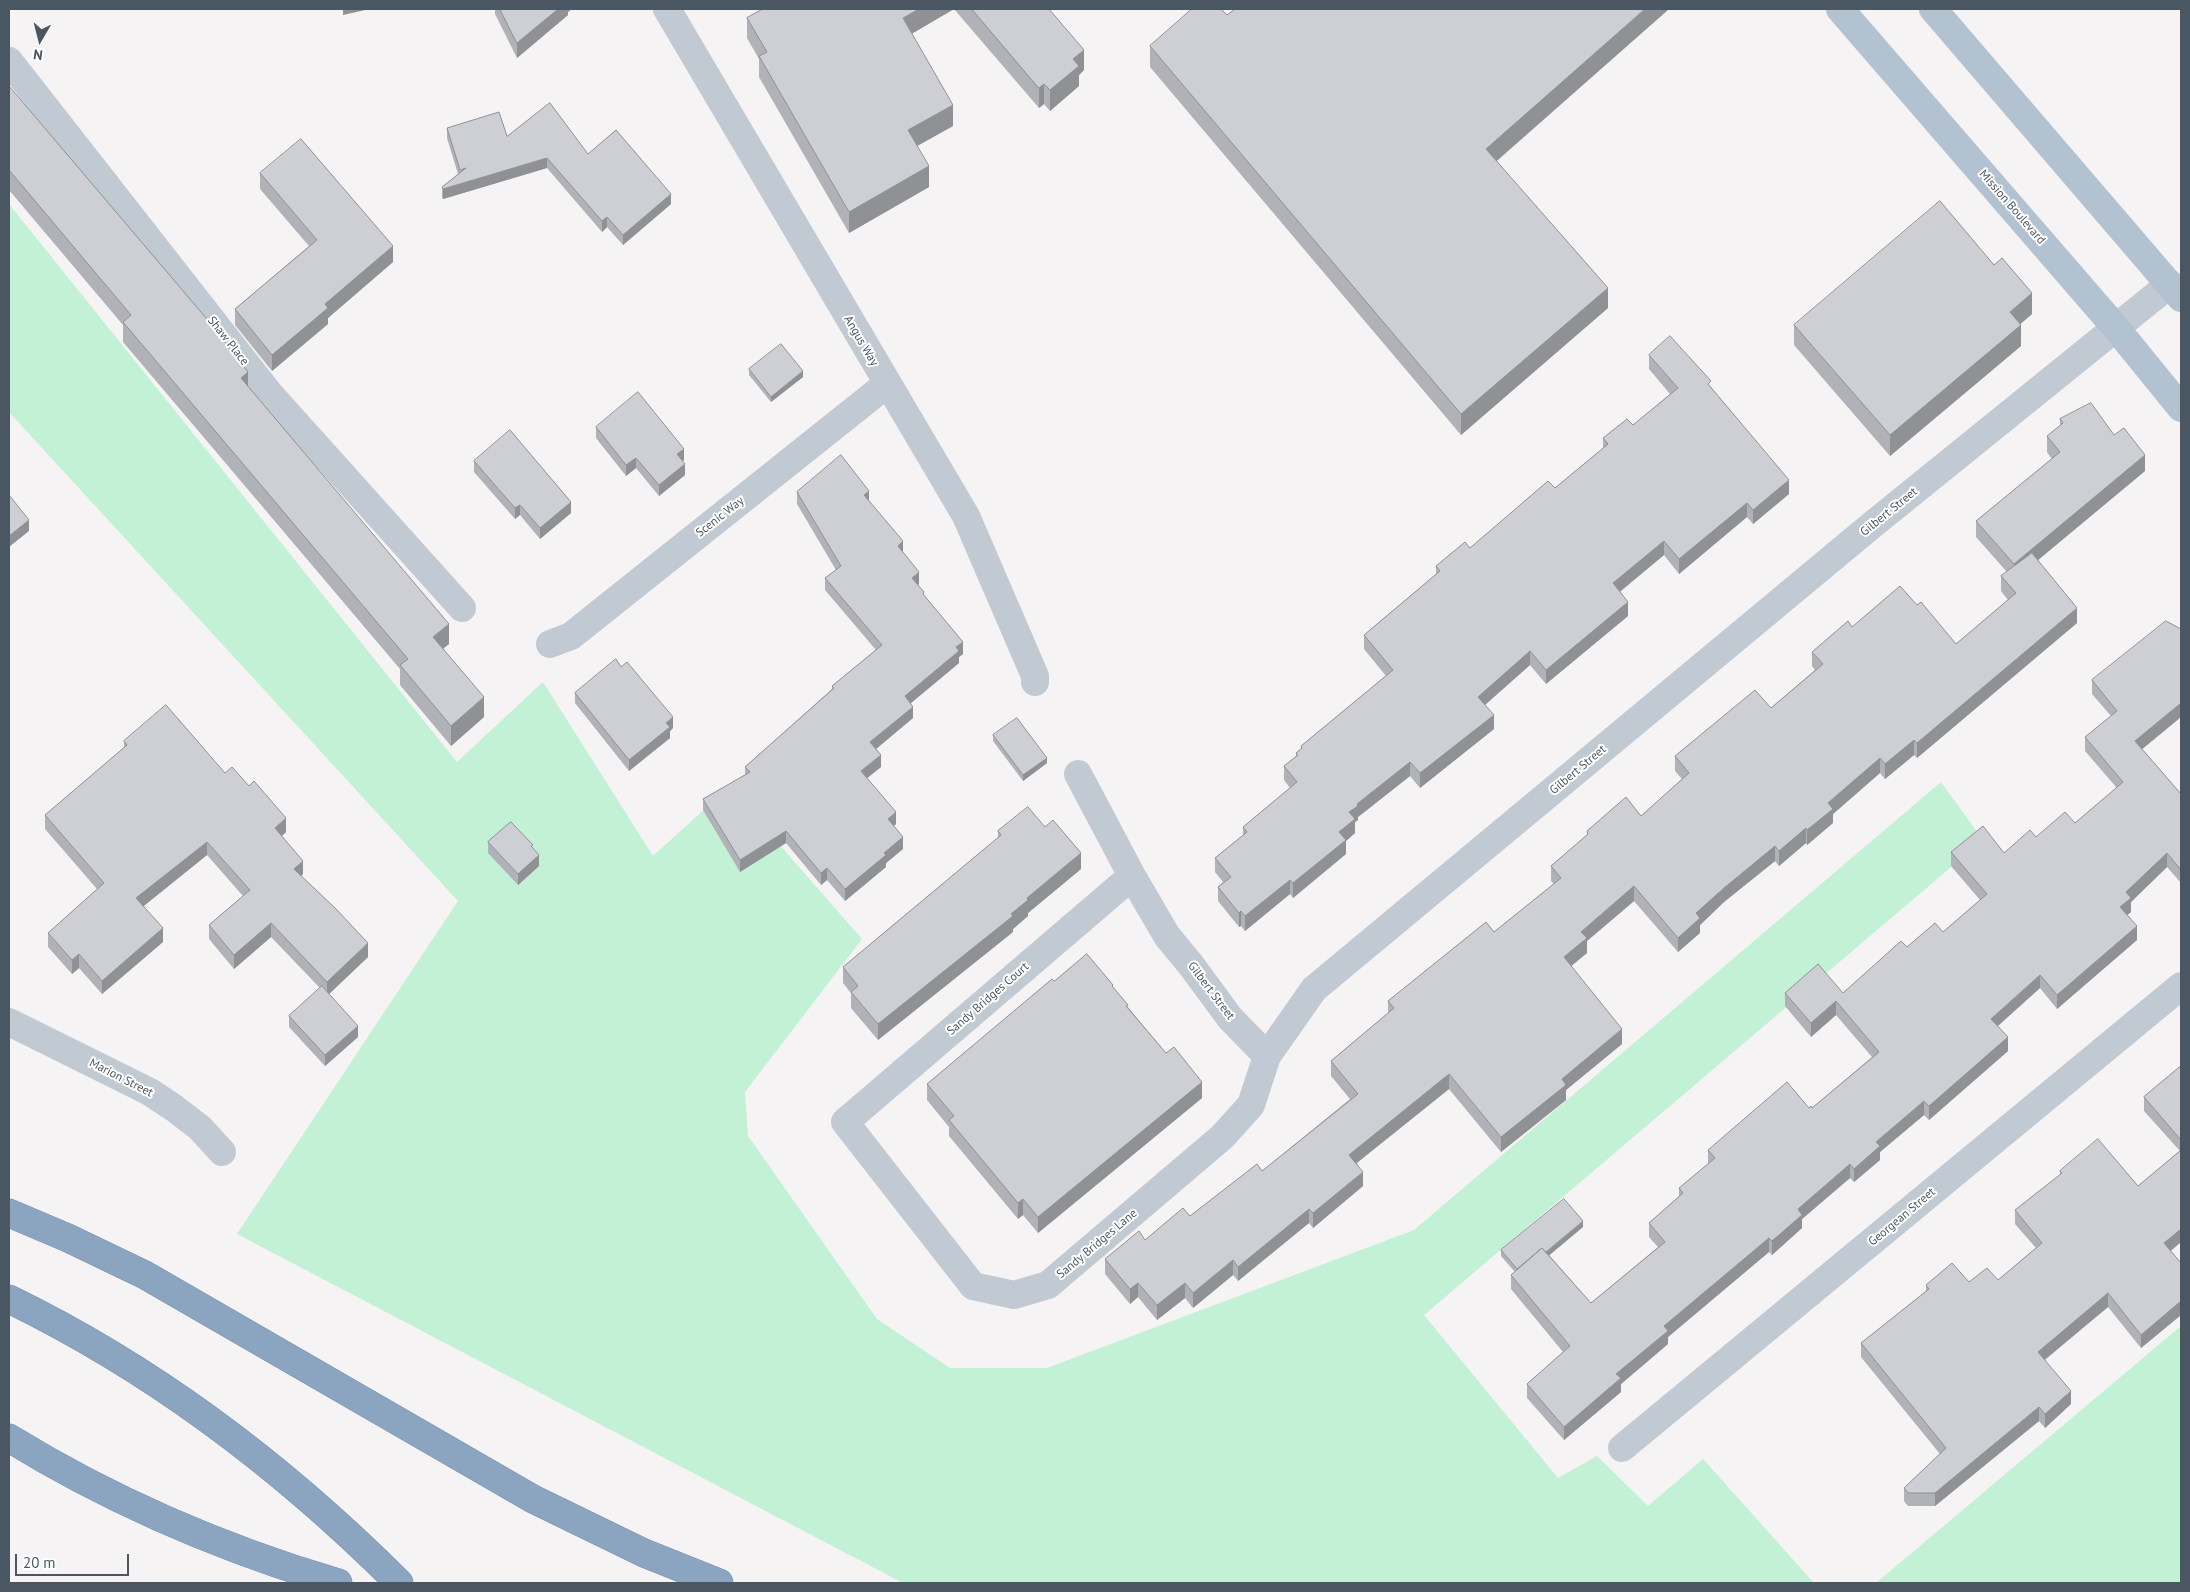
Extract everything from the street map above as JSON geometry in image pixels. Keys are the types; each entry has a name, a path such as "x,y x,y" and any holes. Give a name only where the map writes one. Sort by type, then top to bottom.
{"highway":[{"path":"9,1213 68,1238 160,1283 533,1500 630,1546 719,1583"},
{"path":"9,1299 68,1329 185,1402 265,1461 328,1515 399,1583"},
{"path":"9,1438 93,1484 177,1524 282,1565 338,1583"}],"main road":[{"name":"Mission Boulevard","path":"1840,9 2116,328 2181,408"},
{"path":"1934,9 2176,291"}],"street":[{"name":"Angus Way","path":"667,9 966,516 1035,676 1035,682"},
{"name":"Shaw Place","path":"9,61 268,392 462,608"},
{"name":"Gilbert Street","path":"1078,774 1132,876 1168,936 1230,1018 1267,1056 1314,989 1872,525 2116,328 2176,291"},
{"name":"Scenic Way","path":"550,644 571,636 887,384"},
{"name":"Sandy Bridges Court","path":"845,1122 1132,876"},
{"name":"Georgean Street","path":"1622,1448 2181,986"},
{"name":"Marion Street","path":"9,1022 150,1092 200,1128 222,1152"},
{"name":"Sandy Bridges Lane","path":"845,1122 973,1286 1014,1295 1048,1285 1222,1137 1251,1105 1267,1056"}],"green space":[{"path":"9,204 457,762 543,682 653,856 729,787 862,939 745,1092 748,1136 877,1319 950,1368 1047,1368 1414,1230 1941,782 1983,840 1424,1315 1558,1478 1597,1456 1648,1506 1703,1459 1814,1583 903,1583 237,1234 458,901 9,412"},
{"path":"2181,1326 2181,1583 1876,1583"}],"building":[{"path":"500,9 558,9 517,43"},
{"path":"763,9 919,9 903,18 953,105 908,130 929,166 849,212 759,56 767,52 747,18"},
{"path":"972,9 1049,9 1084,50 1073,59 1079,66 1050,90 1044,84 1039,88"},
{"path":"1192,9 1221,9 1227,15 1235,9 1645,9 1486,149 1608,288 1461,414 1150,46"},
{"path":"9,86 212,325 248,372 241,378 449,624 433,637 484,697 451,726 400,665 408,659 123,322 131,315 9,170"},
{"path":"550,103 588,154 616,130 671,194 623,235 607,217 602,221 547,158 443,189 442,187 466,168 460,170 447,128 499,112 507,136"},
{"path":"301,139 393,246 325,304 328,308 272,355 235,309 317,240 260,173"},
{"path":"1940,201 1994,265 2002,258 2032,293 2010,312 2021,325 1890,435 1794,325"},
{"path":"1670,336 1711,381 1708,384 1789,480 1753,510 1747,503 1679,559 1664,541 1613,583 1628,602 1546,670 1530,651 1478,697 1494,715 1420,773 1410,762 1349,812 1355,819 1339,832 1346,840 1293,883 1290,880 1245,916 1241,911 1239,913 1218,887 1231,877 1215,858 1247,832 1243,827 1297,782 1284,766 1298,755 1296,753 1302,748 1301,746 1393,670 1364,635 1440,571 1436,566 1465,542 1470,548 1548,481 1555,488 1608,444 1603,438 1627,419 1633,425 1678,388 1649,355"},
{"path":"781,344 803,371 771,397 749,369"},
{"path":"638,392 684,449 677,454 685,464 659,485 636,458 626,465 596,427"},
{"path":"2091,403 2114,435 2124,428 2145,455 2014,564 1976,521 2060,452 2047,436 2063,423 2060,419"},
{"path":"510,430 571,502 540,528 520,505 515,508 474,461"},
{"path":"841,455 869,491 864,495 903,541 898,546 919,572 912,578 963,642 956,647 959,651 905,696 913,707 870,742 881,755 861,771 896,812 888,819 903,837 884,853 886,855 845,889 827,868 821,873 786,831 740,860 703,799 750,772 745,767 834,688 832,686 882,645 825,578 841,566 797,492"},
{"path":"9,495 29,520 9,536"},
{"path":"2032,553 2077,608 1917,743 1914,740 1885,764 1880,758 1828,803 1833,809 1807,830 1806,828 1779,851 1775,846 1724,888 1696,913 1700,918 1678,938 1634,886 1581,932 1587,938 1564,957 1622,1029 1562,1079 1566,1085 1501,1137 1449,1074 1349,1155 1363,1172 1313,1213 1309,1209 1238,1267 1233,1260 1193,1293 1185,1283 1157,1305 1138,1283 1130,1289 1105,1259 1139,1231 1145,1240 1183,1208 1190,1216 1257,1164 1262,1171 1358,1094 1331,1061 1394,1008 1388,1001 1486,922 1494,932 1561,878 1551,866 1588,834 1587,831 1626,797 1641,816 1689,773 1675,756 1755,690 1771,708 1823,664 1812,652 1848,621 1852,627 1900,586 1917,605 1921,602 1956,644 2016,593 2001,576"},
{"path":"2166,621 2181,629 2181,703 2135,741 2181,794 2181,870 2167,853 2126,892 2131,898 2120,907 2137,926 2057,995 2040,975 1991,1019 2008,1037 1929,1106 1924,1101 1876,1142 1880,1146 1854,1169 1850,1164 1798,1209 1802,1215 1772,1241 1769,1238 1664,1326 1668,1331 1616,1374 1621,1378 1564,1427 1527,1384 1570,1346 1511,1275 1542,1248 1591,1303 1665,1242 1649,1223 1683,1193 1679,1188 1715,1158 1708,1150 1787,1082 1809,1108 1811,1106 1812,1108 1879,1052 1836,1001 1811,1023 1785,993 1818,964 1843,993 1901,941 1907,947 1935,923 1943,932 1987,894 1951,852 1983,826 2004,853 2030,830 2036,837 2065,812 2075,823 2123,782 2085,737 2117,711 2092,680"},
{"path":"616,659 621,667 627,662 673,717 666,723 670,727 629,760 575,693"},
{"path":"166,705 225,773 232,767 249,786 254,781 286,818 275,828 303,861 294,869 368,943 327,982 271,923 234,955 209,925 250,890 207,842 136,898 163,928 102,981 79,954 72,960 48,933 104,883 45,815 127,745 124,741"},
{"path":"1017,718 1047,758 1023,775 993,735"},
{"path":"1028,807 1045,827 1053,820 1081,853 1027,898 1028,900 1011,914 1013,916 878,1024 851,992 858,986 843,967 1001,835 998,831"},
{"path":"511,822 533,845 531,846 539,855 518,874 488,842"},
{"path":"1087,954 1128,1005 1126,1006 1166,1053 1174,1047 1202,1082 1038,1217 1023,1199 1018,1203 949,1120 954,1116 927,1084 1052,979 1054,981"},
{"path":"322,986 358,1026 325,1055 289,1016"},
{"path":"2181,1066 2181,1140 2144,1097"},
{"path":"2098,1139 2138,1186 2181,1150 2181,1229 2164,1243 2181,1263 2181,1301 2141,1335 2108,1293 2038,1352 2071,1391 2045,1414 2039,1407 1935,1493 1908,1493 1904,1488 1946,1448 1861,1343 1929,1289 1926,1285 1952,1263 1969,1282 1987,1268 1998,1280 2042,1243 2015,1210 2062,1173 2060,1171"},
{"path":"1564,1199 1583,1221 1546,1252 1542,1248 1517,1269 1501,1250"}]}
